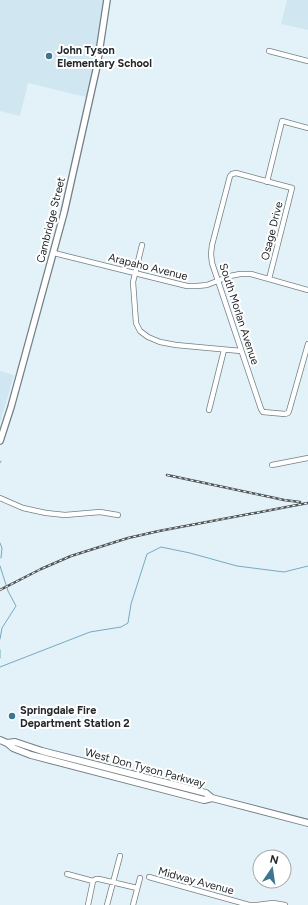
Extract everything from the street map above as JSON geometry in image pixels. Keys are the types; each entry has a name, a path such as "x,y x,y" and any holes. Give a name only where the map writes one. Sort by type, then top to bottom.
{"main road":[{"name":"West Don Tyson Parkway","path":"0,740 7,743 15,742 42,751 206,793 212,798 308,823"}],"street":[{"name":"Cambridge Street","path":"0,441 64,213 97,66 107,0"},
{"path":"268,50 308,61"},
{"path":"267,182 282,121 308,128"},
{"name":"South Morlan Avenue","path":"267,182 236,173 230,176 212,245 212,264 263,412 288,413 308,344"},
{"name":"Osage Drive","path":"267,182 292,188 269,279"},
{"path":"142,245 133,282 136,323 140,331 148,337 160,342 176,345 241,351"},
{"name":"Arapaho Avenue","path":"54,252 187,286 207,285 230,276 251,274 308,290"},
{"path":"209,410 224,350"},
{"path":"272,465 308,458"},
{"path":"0,498 23,508 46,514 65,515 100,512 118,515"},
{"path":"107,905 120,856"},
{"path":"67,874 93,881 99,879 137,888"},
{"name":"Midway Avenue","path":"149,877 249,905 273,903 286,905"},
{"path":"133,905 140,878"},
{"path":"88,905 93,881"}],"shaded area":[{"name":"John Tyson Elementary School","path":"0,0 107,0 90,98 28,83 20,116 0,111"},
{"path":"287,0 308,0 308,30 281,24"},
{"path":"0,371 14,375 0,423"}],"waterway":[{"path":"0,543 2,548 1,558"},
{"path":"0,667 90,632 121,627 128,623 131,604 147,554 161,547 190,553 237,566 284,572 308,566"},
{"path":"0,566 8,591 16,606 2,628 0,639"},
{"path":"0,650 0,658"}],"railway":[{"path":"167,475 284,500 300,502"},
{"path":"0,590 41,569 71,556 128,538 308,503"}],"place":[{"name":"John Tyson Elementary School","path":"49,56"},
{"name":"Springdale Fire Department Station 2","path":"12,716"}]}
